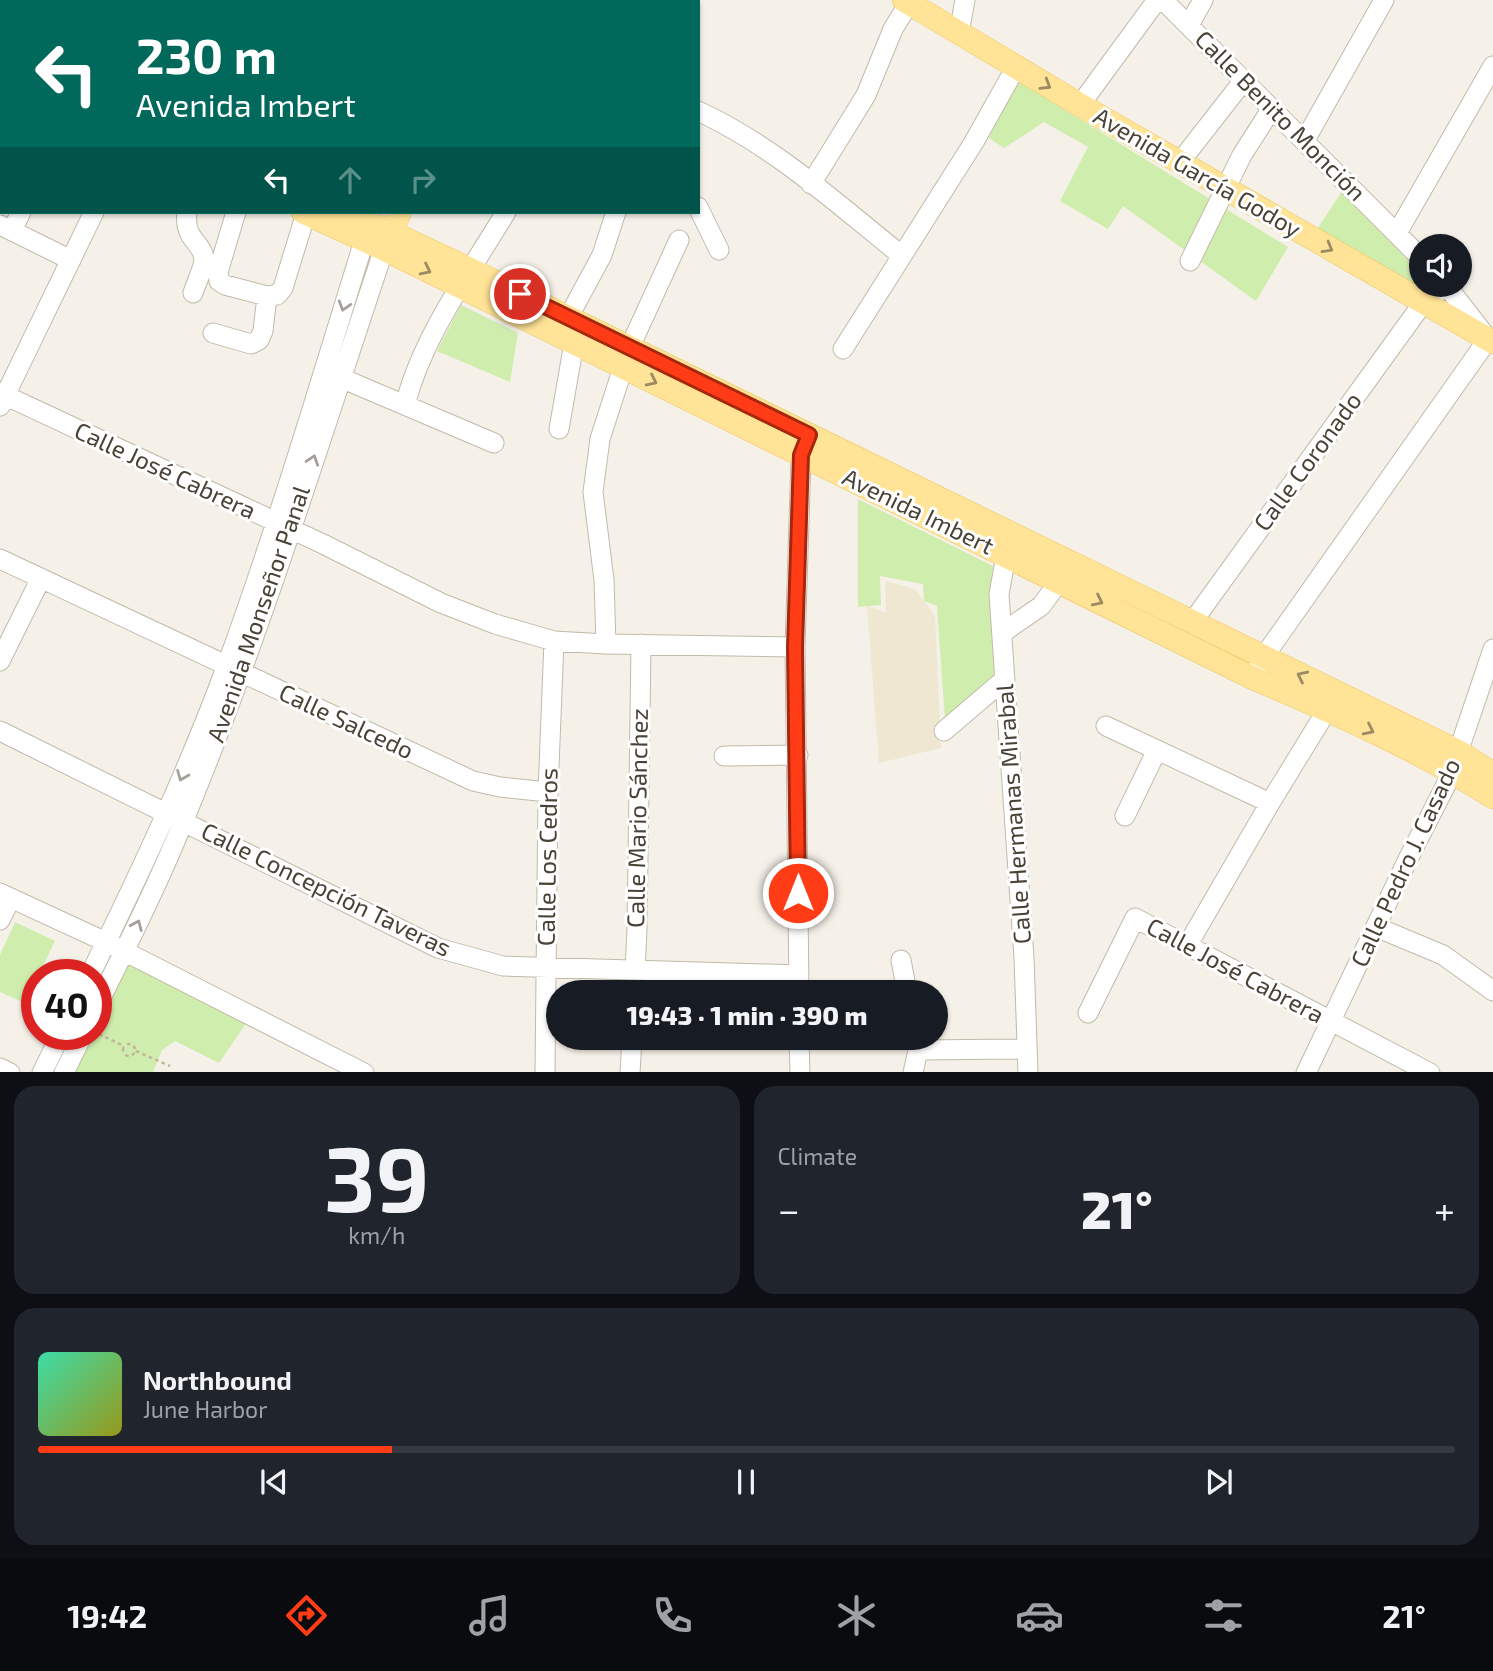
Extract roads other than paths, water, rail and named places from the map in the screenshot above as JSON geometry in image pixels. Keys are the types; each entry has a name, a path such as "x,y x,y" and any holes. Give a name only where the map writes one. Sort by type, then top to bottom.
{"main road":[{"name":"Avenida García Godoy","path":"906,1 1080,105 1491,340"},
{"name":"Avenida Imbert","path":"309,214 381,228"},
{"name":"Avenida Imbert","path":"352,214 381,228 574,343 626,358"},
{"name":"Avenida Imbert","path":"466,278 568,318 626,358 1010,546 1193,621 1264,657 1333,702 1455,762 1493,774"},
{"name":"Avenida Imbert","path":"1010,546 1059,582 1253,678 1333,702"},
{"name":"Avenida Imbert","path":"1455,762 1493,797"}],"street":[{"path":"959,33 965,0"},
{"path":"1080,105 1157,0"},
{"name":"Calle Benito Monción","path":"1163,0 1409,246"},
{"path":"1189,25 1203,0"},
{"path":"1305,140 1384,0"},
{"path":"811,184 866,96 906,1"},
{"path":"1397,233 1493,66"},
{"path":"843,349 974,142 1016,67"},
{"path":"1180,162 1244,80"},
{"path":"1190,261 1242,155 1272,108"},
{"path":"700,112 727,123 761,145 901,255"},
{"path":"700,211 719,250"},
{"path":"19,214 6,228 71,260"},
{"path":"2,398 93,214"},
{"path":"187,214 187,231 204,258 193,293"},
{"path":"235,214 218,272 219,281 267,296 277,295 283,288 304,214"},
{"path":"405,405 412,376 426,345 505,214"},
{"path":"568,318 602,255 615,214"},
{"name":"Avenida Monseñor Panal","path":"283,527 341,378 381,228"},
{"name":"Avenida Monseñor Panal","path":"112,975 124,951 234,669 381,228"},
{"path":"606,644 604,580 593,492 600,439 626,358 679,240"},
{"path":"213,333 251,344 259,340 263,331 267,296"},
{"name":"Calle Coronado","path":"1193,621 1423,303 1433,297"},
{"path":"1253,678 1264,657 1491,340 1456,297"},
{"path":"559,429 574,343"},
{"path":"341,378 494,443"},
{"name":"Calle José Cabrera","path":"2,398 441,603 495,624 554,641 795,647"},
{"path":"799,980 795,647 805,445"},
{"name":"Calle Hermanas Mirabal","path":"1010,546 999,594 1024,958 1028,1072"},
{"name":"Calle Salcedo","path":"0,559 473,781 548,792"},
{"path":"0,661 41,578"},
{"path":"1002,633 1041,606 1059,582"},
{"name":"Calle Los Cedros","path":"545,1072 548,792 554,641"},
{"name":"Calle Mario Sánchez","path":"635,980 641,644"},
{"name":"Calle Pedro J. Casado","path":"1306,1072 1455,762 1493,649"},
{"path":"944,731 1005,678"},
{"path":"1188,946 1270,803 1333,702"},
{"path":"1106,726 1270,803"},
{"name":"Calle Concepción Taveras","path":"0,731 438,948 503,966 635,971 749,980"},
{"path":"1125,816 1157,750"},
{"path":"724,756 798,755"},
{"name":"Avenida Monseñor Panal","path":"98,959 175,818"},
{"path":"0,920 5,895 106,942 362,1072"},
{"name":"Calle José Cabrera","path":"1088,1013 1135,918 1428,1072"},
{"path":"1376,927 1443,955 1493,990"},
{"path":"901,960 905,980"},
{"path":"948,1045 1026,1049"},
{"path":"42,1072 53,1050"},
{"path":"64,1072 75,1050"},
{"path":"630,1072 631,1050"},
{"path":"799,1050 800,1072"},
{"path":"914,1072 916,1050"}]}
